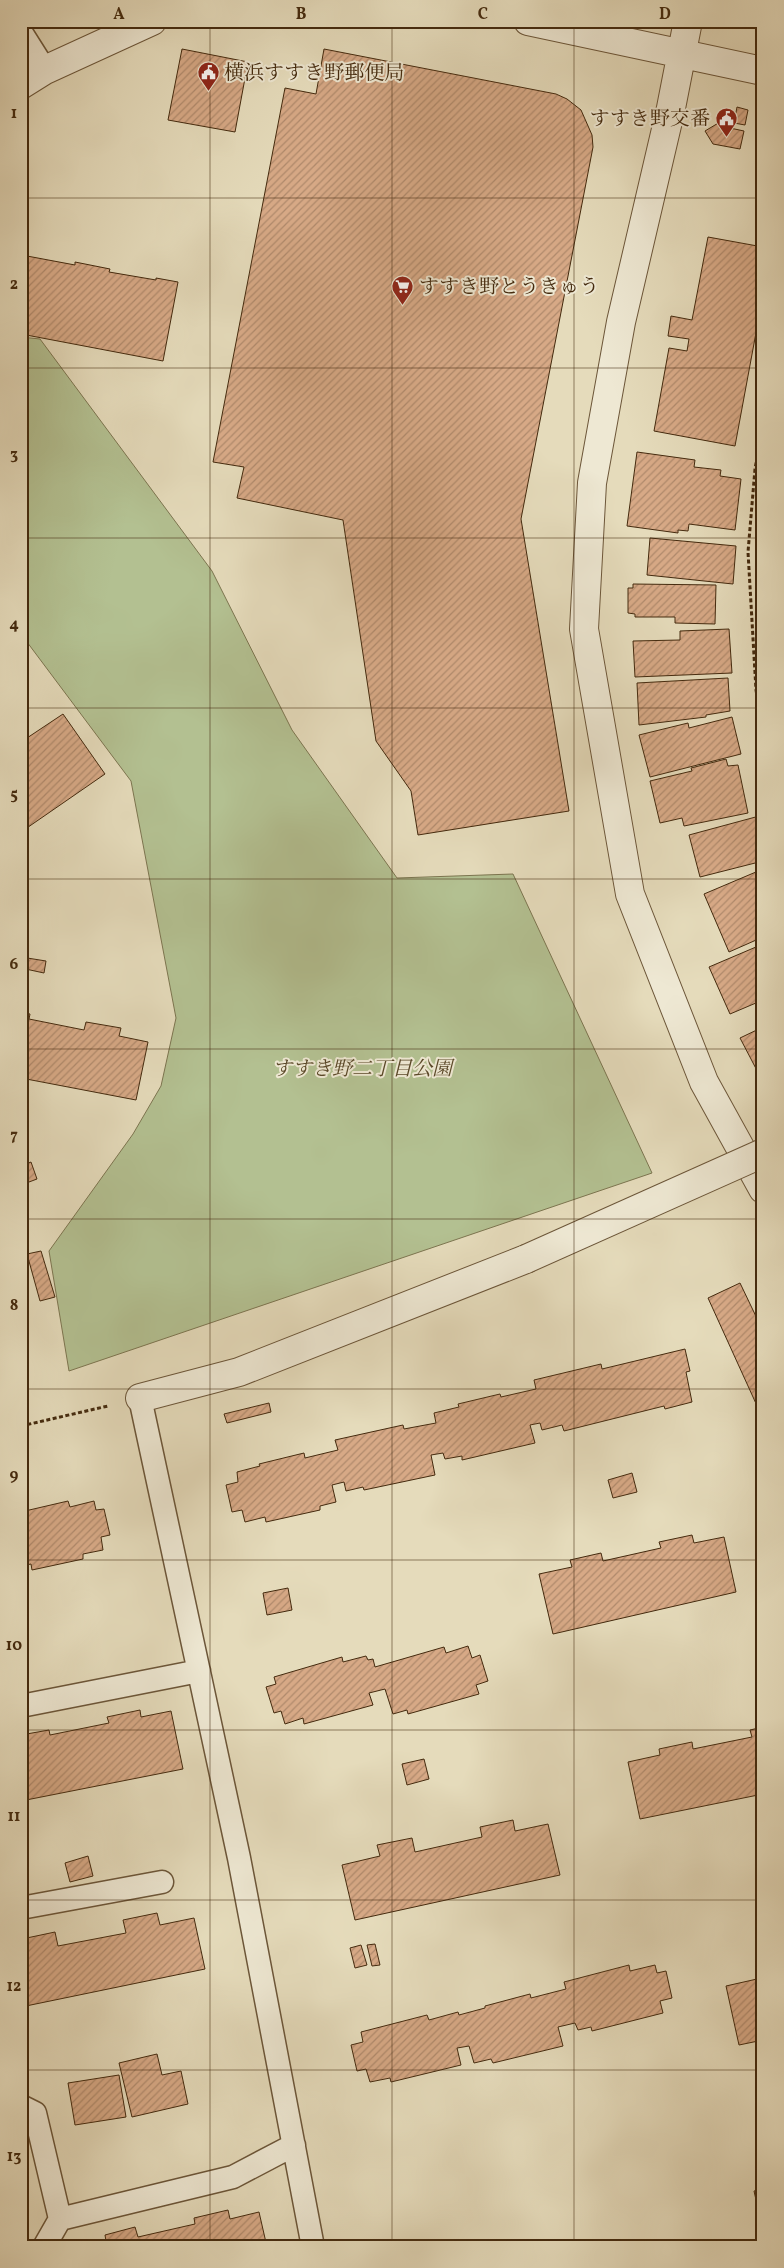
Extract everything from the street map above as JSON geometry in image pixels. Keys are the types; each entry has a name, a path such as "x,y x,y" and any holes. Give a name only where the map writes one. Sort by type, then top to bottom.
{"street":[{"path":"21,85 45,70 152,21"},
{"path":"528,21 763,71"},
{"path":"688,21 621,322 592,483 584,629 630,894 704,1082 763,1189"},
{"path":"140,1398 239,1372 526,1259 763,1153"}],"lane":[{"path":"21,32 45,70"},
{"path":"140,1398 240,1858 313,2247"},
{"path":"21,1706 199,1671"},
{"path":"21,1908 162,1882"},
{"path":"21,2106 35,2113 60,2219 44,2247"},
{"path":"60,2219 233,2177 294,2145"}],"path":[{"path":"763,424 755,469 748,552 756,690 763,731"},
{"path":"21,1426 140,1398"}],"green space":[{"name":"すすき野二丁目公園","path":"21,337 40,339 212,571 292,730 397,878 513,874 652,1173 69,1371 49,1251 133,1134 161,1086 176,1018 131,781 21,634"}],"building":[{"name":"横浜すすき野郵便局","path":"182,49 248,62 235,132 168,120"},
{"name":"すすき野とうきゅう","path":"324,49 556,94 567,99 581,110 592,135 593,147 521,519 569,811 418,835 411,791 376,741 343,520 237,498 244,467 213,462 285,88 316,94"},
{"path":"737,107 748,110 745,125 734,123"},
{"name":"すすき野交番","path":"725,119 730,128 744,131 740,149 713,144 705,131"},
{"path":"708,237 763,247 763,295 735,446 654,431 669,348 687,351 689,339 668,336 671,316 692,320"},
{"path":"21,252 28,253 27,256 110,269 109,272 178,282 163,361 21,334"},
{"path":"637,452 695,460 694,467 721,470 720,476 741,479 735,530 689,524 688,531 678,530 678,533 627,526"},
{"path":"650,538 736,546 733,584 647,575"},
{"path":"633,584 716,585 715,624 675,623 675,617 635,617 635,614 628,613 628,588 633,588"},
{"path":"729,629 732,673 635,677 633,641 680,640 680,631"},
{"path":"728,678 730,711 706,715 706,717 639,725 637,683"},
{"path":"63,714 105,774 21,832 21,742"},
{"path":"732,717 741,754 650,777 639,735 688,723 689,728"},
{"path":"726,759 728,766 738,765 748,813 684,826 682,818 660,823 650,781 692,771 691,768"},
{"path":"763,815 763,861 700,877 689,835"},
{"path":"763,869 763,937 729,952 704,894"},
{"path":"763,944 763,1000 730,1014 709,967"},
{"path":"21,957 46,961 44,973 21,968"},
{"path":"21,1012 30,1014 29,1019 84,1030 86,1022 121,1028 119,1036 148,1042 136,1100 21,1078"},
{"path":"763,1027 763,1082 740,1038"},
{"path":"31,1162 37,1179 21,1185 21,1166"},
{"path":"41,1251 55,1297 40,1301 27,1254"},
{"path":"740,1283 763,1331 763,1419 708,1298"},
{"path":"685,1349 690,1371 686,1372 692,1402 665,1409 664,1406 564,1431 562,1425 542,1430 540,1423 530,1425 535,1443 462,1460 462,1456 445,1459 443,1453 431,1455 435,1475 364,1490 363,1487 346,1491 344,1482 332,1485 336,1502 320,1506 320,1510 266,1522 265,1517 245,1522 242,1510 232,1512 226,1485 238,1482 237,1472 260,1466 259,1464 304,1453 305,1458 338,1450 335,1440 403,1425 404,1429 436,1423 434,1413 459,1407 458,1404 500,1394 501,1397 536,1389 534,1380 601,1364 602,1369"},
{"path":"269,1403 271,1412 227,1423 224,1414"},
{"path":"632,1473 637,1492 613,1498 608,1480"},
{"path":"68,1501 70,1507 94,1501 96,1510 104,1509 110,1535 101,1537 103,1550 83,1554 83,1559 32,1570 31,1564 21,1566 21,1515 26,1514 25,1511"},
{"path":"692,1535 694,1543 724,1537 736,1592 553,1634 539,1574 572,1567 570,1560 601,1553 603,1561 661,1548 659,1542"},
{"path":"288,1588 292,1610 267,1615 263,1593"},
{"path":"468,1646 472,1658 480,1655 488,1681 476,1685 479,1694 408,1714 407,1710 393,1714 385,1689 369,1693 373,1705 304,1724 303,1718 285,1724 281,1711 274,1713 266,1687 276,1684 274,1677 342,1657 343,1662 366,1656 368,1660 373,1659 375,1667 444,1647 446,1653"},
{"path":"140,1710 141,1717 171,1711 183,1769 21,1801 21,1735 49,1730 50,1735 109,1723 107,1717"},
{"path":"763,1727 763,1794 640,1819 628,1762 660,1755 659,1749 692,1742 693,1749 752,1737 750,1730"},
{"path":"424,1759 429,1779 407,1785 402,1764"},
{"path":"513,1820 515,1831 548,1824 560,1875 355,1920 342,1865 380,1856 377,1845 412,1838 415,1852 482,1837 480,1827"},
{"path":"88,1856 93,1876 70,1882 65,1863"},
{"path":"157,1913 160,1925 194,1918 205,1969 21,2007 21,1951 25,1950 22,1939 55,1932 58,1946 126,1933 123,1920"},
{"path":"375,1944 380,1965 372,1966 367,1945"},
{"path":"361,1945 367,1965 355,1968 350,1948"},
{"path":"629,1965 630,1971 655,1965 657,1973 666,1971 672,1998 660,2001 663,2013 592,2031 591,2027 578,2030 575,2023 558,2027 563,2046 493,2063 491,2059 474,2063 469,2046 457,2048 461,2065 391,2082 390,2078 370,2082 366,2069 357,2071 351,2045 363,2042 361,2032 427,2015 429,2020 458,2012 459,2015 530,1994 531,1998 566,1989 564,1982"},
{"path":"763,1971 763,2040 739,2045 726,1986 757,1979 756,1973"},
{"path":"157,2054 162,2075 181,2071 188,2104 132,2117 119,2063"},
{"path":"119,2075 126,2117 75,2125 68,2083"},
{"path":"763,2189 763,2231 754,2191"},
{"path":"228,2210 230,2219 259,2212 267,2247 78,2247 106,2241 105,2235 135,2227 138,2237 195,2224 194,2218"}],"place":[{"name":"横浜すすき野郵便局","path":"208,91"},
{"name":"すすき野交番","path":"726,137"},
{"name":"すすき野とうきゅう","path":"403,305"}]}
